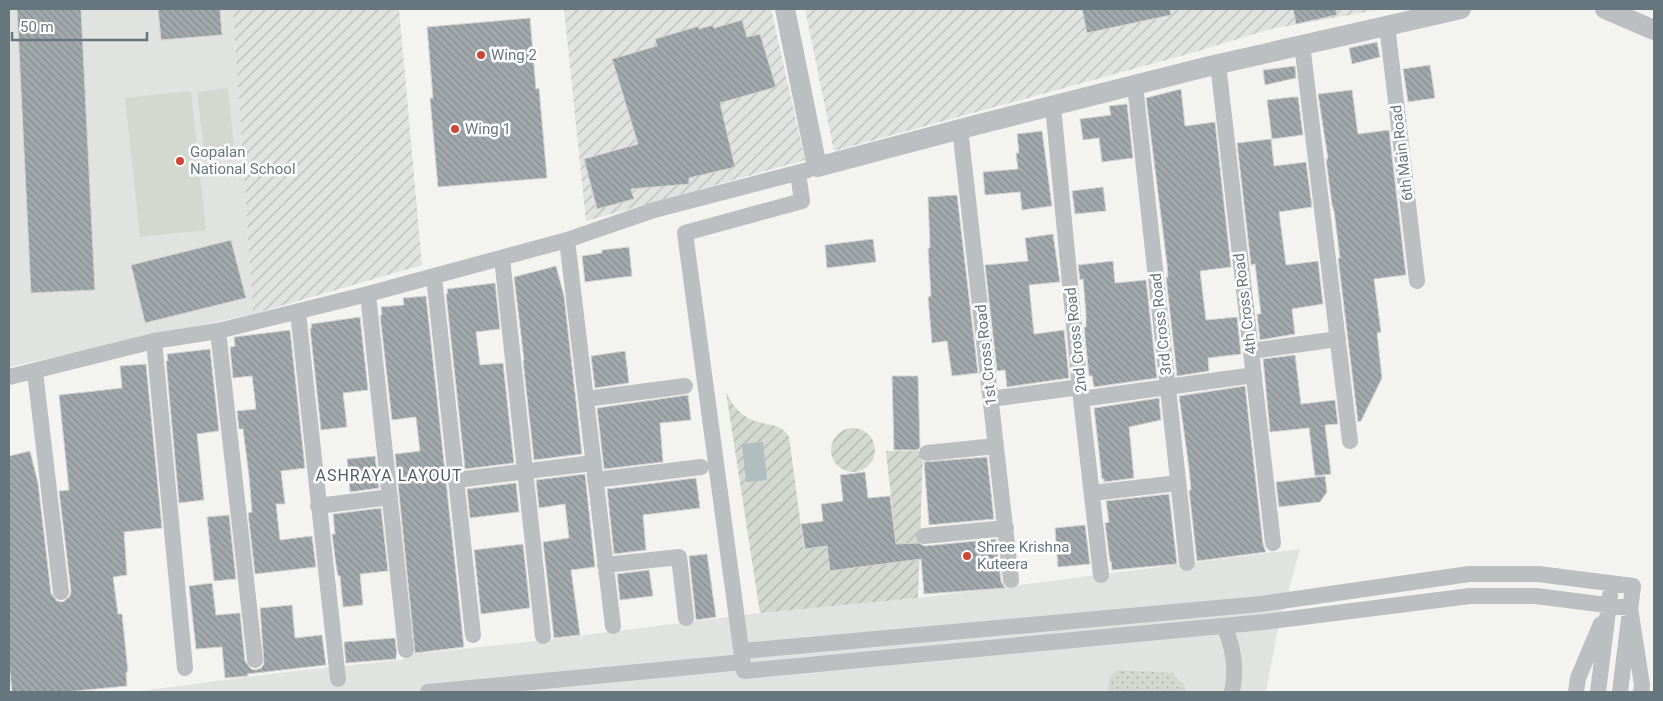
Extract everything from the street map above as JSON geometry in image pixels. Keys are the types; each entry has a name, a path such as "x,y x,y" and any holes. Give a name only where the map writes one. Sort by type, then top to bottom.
{"street":[{"path":"785,9 817,167"},
{"path":"9,377 154,341 218,331 298,312 567,240 654,210 817,167 1218,64 1461,9"},
{"path":"1605,9 1654,30"},
{"name":"6th Main Road","path":"1387,25 1417,281"},
{"path":"1302,44 1350,440"},
{"name":"4th Cross Road","path":"1218,64 1273,543"},
{"name":"3rd Cross Road","path":"1135,85 1187,563"},
{"name":"2nd Cross Road","path":"1053,106 1101,575"},
{"name":"1st Cross Road","path":"960,130 1011,580"},
{"path":"743,661 684,233 802,201 798,173"},
{"path":"567,240 613,626"},
{"path":"502,258 543,636"},
{"path":"434,277 473,635"},
{"path":"368,294 406,650"},
{"path":"298,312 338,679"},
{"path":"218,331 255,660"},
{"path":"1251,351 1338,340"},
{"path":"154,341 185,668"},
{"path":"35,372 61,592"},
{"path":"991,399 1168,387 1254,375"},
{"path":"586,400 685,386"},
{"path":"927,453 996,446"},
{"path":"456,480 594,463"},
{"path":"595,480 701,467"},
{"path":"1092,493 1178,483"},
{"path":"318,506 390,497"},
{"path":"924,536 1006,528"},
{"path":"606,565 679,556 686,618"},
{"path":"428,692 743,661 1261,604 1469,574 1538,574 1633,586 1620,692"},
{"path":"1598,692 1612,583"},
{"path":"743,661 1224,626 1470,596 1536,596 1630,608"},
{"path":"1576,692 1578,678 1609,604"},
{"path":"1630,608 1642,685 1641,692"},
{"path":"1224,626 1234,653 1235,669 1232,692"}],"shaded area":[{"path":"9,9 233,9 253,314 9,367"},
{"path":"233,9 399,9 422,265 253,314"},
{"path":"564,9 771,9 805,160 586,221"},
{"path":"805,9 1383,9 1271,29 1188,54 834,151"},
{"path":"228,88 235,158 205,161 197,92"},
{"path":"191,91 206,230 140,237 125,98"},
{"path":"726,392 735,407 743,415 775,426 783,430 789,437 804,549 827,546 830,571 898,562 886,451 923,451 918,598 760,613"},
{"path":"857,428 869,434 874,441 874,459 869,466 862,471 849,472 841,469 834,462 831,446 834,438 841,431"},
{"path":"763,442 767,480 746,482 742,444"},
{"path":"1300,549 1277,633 1266,692 132,692 295,671 401,660 414,654 554,639 760,613 918,598"},
{"path":"1117,670 1173,673 1184,685 1187,692 1108,692 1110,677"}],"building":[{"path":"17,9 81,9 95,290 31,293"},
{"path":"158,9 220,9 222,35 161,40"},
{"path":"1082,9 1170,9 1171,15 1087,33"},
{"path":"1293,9 1336,9 1337,15 1296,24"},
{"path":"530,18 536,89 539,88 547,178 438,187 430,98 433,98 427,27"},
{"path":"742,20 747,37 760,34 776,87 720,103 735,167 689,178 689,184 631,189 634,199 597,209 584,159 638,144 612,59 657,46 655,39 699,26 699,29 713,25 714,28"},
{"path":"1377,42 1380,57 1352,64 1349,48"},
{"path":"1430,65 1435,98 1408,102 1403,69"},
{"path":"1295,66 1296,78 1265,85 1263,70"},
{"path":"1181,89 1185,126 1215,122 1231,267 1200,271 1206,320 1237,317 1241,354 1208,358 1209,371 1177,376 1166,277 1168,277 1167,264 1146,98"},
{"path":"1352,90 1358,134 1389,130 1406,275 1374,279 1381,332 1377,333 1382,378 1361,421 1358,422 1338,258 1340,258 1326,159 1328,159 1318,94"},
{"path":"1298,97 1303,135 1272,139 1267,100"},
{"path":"1127,104 1133,158 1102,162 1099,138 1083,140 1080,119 1111,115 1109,106"},
{"path":"1042,131 1052,206 1022,210 1020,192 985,195 983,172 1018,169 1016,153 1019,153 1017,134"},
{"path":"1271,139 1274,166 1306,162 1312,207 1279,212 1286,265 1318,261 1323,304 1292,309 1295,334 1260,340 1257,314 1261,314 1255,264 1251,265 1237,143"},
{"path":"1103,187 1106,211 1075,214 1072,191"},
{"path":"957,195 978,373 952,376 947,341 932,343 928,297 931,296 928,248 930,248 928,197"},
{"path":"1053,234 1060,282 1029,285 1034,334 1064,330 1069,378 1007,387 1005,370 997,371 985,265 1028,261 1025,238"},
{"path":"873,239 876,262 827,268 825,245"},
{"path":"231,240 246,298 145,323 131,265"},
{"path":"629,247 632,276 585,282 582,256 602,253 602,250"},
{"path":"1113,261 1115,283 1146,280 1157,378 1094,387 1092,376 1089,376 1084,327 1086,327 1086,314 1083,279 1080,280 1078,265"},
{"path":"556,266 564,296 582,454 534,460 514,277"},
{"path":"495,283 500,329 476,332 480,365 503,363 514,463 465,469 446,294 448,293 447,289"},
{"path":"426,296 464,647 415,653 395,454 420,451 416,417 392,420 380,315 382,315 381,307 404,305 403,298"},
{"path":"360,317 368,390 343,393 347,427 321,430 311,324"},
{"path":"290,330 305,468 281,471 285,504 276,504 280,540 312,536 316,567 255,574 248,513 252,512 249,476 243,429 239,429 237,411 256,409 252,376 233,378 230,347 235,346 234,337"},
{"path":"210,349 219,431 197,434 204,500 179,503 166,361 168,361 167,354"},
{"path":"625,351 629,383 595,388 591,356"},
{"path":"1295,355 1301,404 1335,400 1338,424 1325,425 1331,474 1315,476 1309,428 1270,432 1263,359"},
{"path":"146,364 162,528 124,532 127,575 113,577 118,614 122,614 128,672 126,672 127,686 65,692 12,692 9,663 9,456 30,451 38,483 51,593 57,601 63,602 70,596 71,591 59,491 69,490 59,395 122,388 120,366"},
{"path":"892,376 918,376 920,447 918,450 894,450"},
{"path":"1245,386 1263,544 1266,552 1197,561 1189,490 1191,490 1189,468 1179,396"},
{"path":"688,395 691,420 660,423 663,462 604,469 597,408"},
{"path":"1159,398 1161,420 1129,427 1134,478 1104,482 1104,479 1102,479 1094,408"},
{"path":"375,456 379,488 350,492 347,459"},
{"path":"987,457 994,519 929,525 924,462"},
{"path":"865,472 868,498 890,496 896,544 918,543 925,546 996,539 1001,581 1005,588 924,594 921,559 830,571 827,546 805,549 801,524 823,521 821,504 843,501 840,475"},
{"path":"585,474 595,567 571,570 580,635 554,638 543,542 569,538 565,504 539,508 536,480"},
{"path":"1325,476 1327,492 1320,502 1279,507 1276,482"},
{"path":"696,478 700,508 643,515 646,550 614,554 607,489"},
{"path":"516,483 519,512 470,518 467,489"},
{"path":"1169,494 1177,564 1112,570 1105,523 1109,522 1106,501"},
{"path":"381,508 388,571 360,574 363,605 343,607 340,576 338,576 332,534 335,534 333,514"},
{"path":"229,515 236,579 214,581 207,517"},
{"path":"1085,525 1090,564 1058,567 1055,528"},
{"path":"523,544 530,608 481,614 474,550"},
{"path":"707,554 716,617 696,620 689,556"},
{"path":"649,570 653,596 620,600 617,574"},
{"path":"212,583 216,615 240,613 245,661 251,669 256,670 264,664 260,608 292,605 295,638 322,635 326,665 225,678 222,647 196,649 189,586"},
{"path":"395,638 396,659 346,663 344,642"}],"place":[{"name":"Wing 2","path":"481,55"},
{"name":"Wing 1","path":"455,129"},
{"name":"Gopalan National School","path":"180,161"},
{"name":"Shree Krishna Kuteera","path":"967,556"}],"district":[{"name":"ASHRAYA LAYOUT","path":"389,475"}]}
